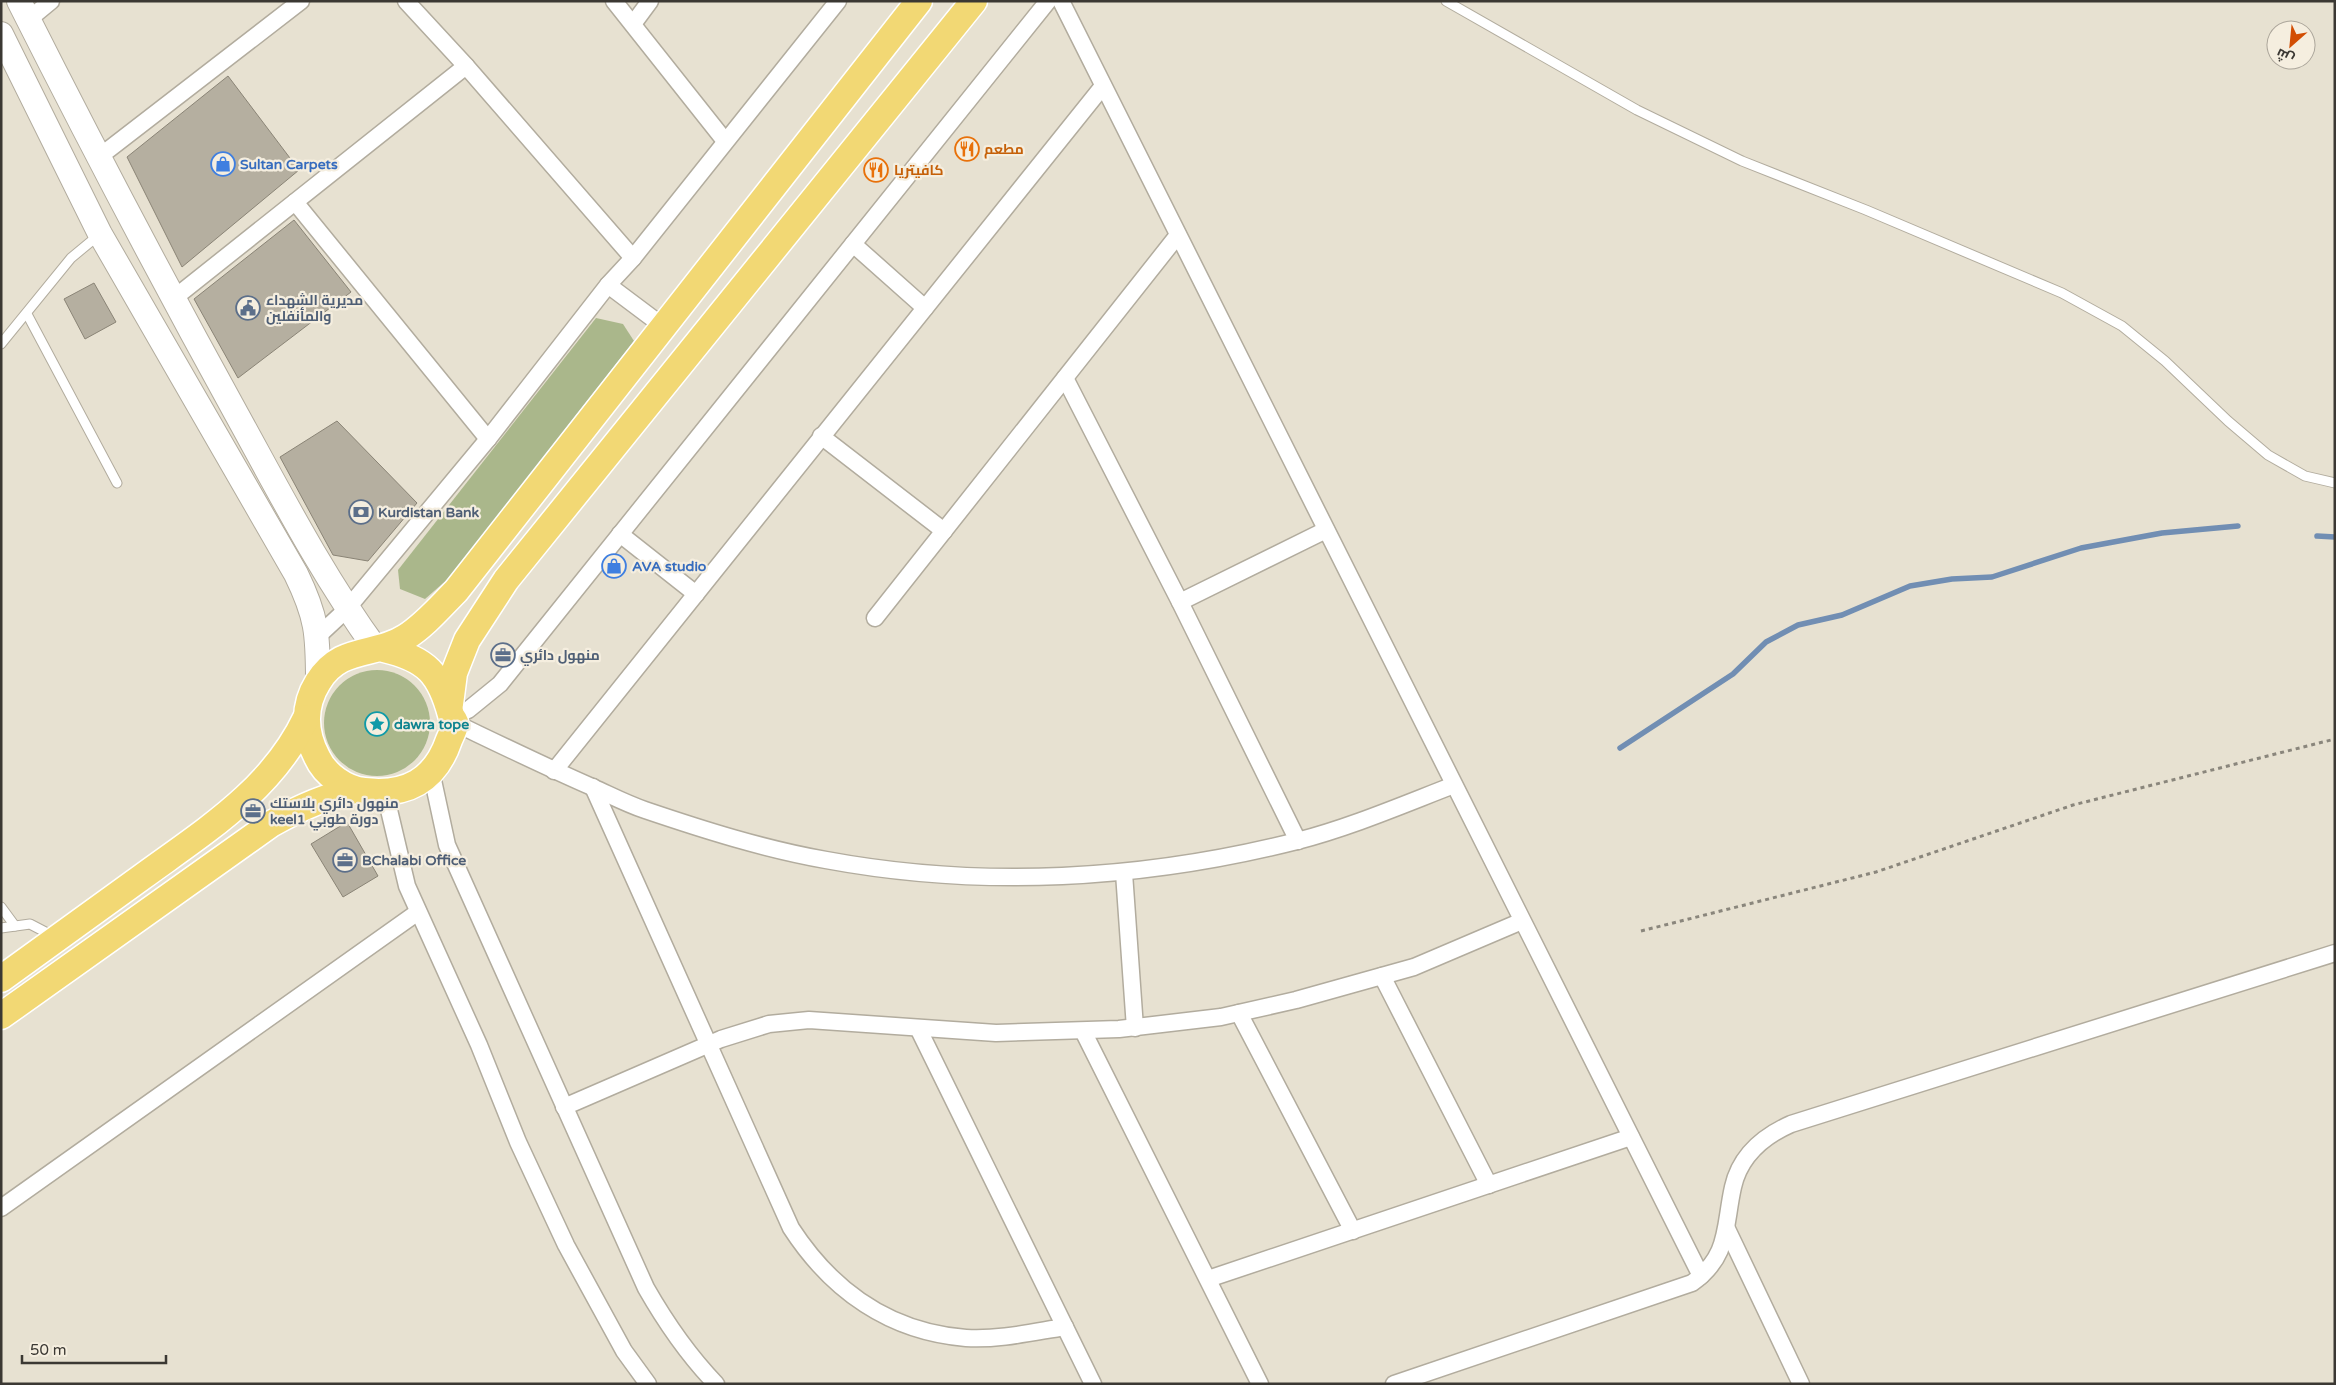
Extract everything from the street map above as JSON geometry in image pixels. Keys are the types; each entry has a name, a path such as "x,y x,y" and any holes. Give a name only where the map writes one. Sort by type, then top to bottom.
{"main road":[{"path":"380,649 407,637 456,591 919,1"},
{"path":"1,1016 271,824 301,807 333,794 356,790 386,794 405,789 422,780 431,771 446,750 452,714 454,672 467,640 506,580 974,1"},
{"path":"23,10 173,299 316,558 347,609 380,649"},
{"path":"1,34 100,234 296,574 311,604 318,636 318,681"},
{"path":"1,979 233,812 257,789 278,764 297,737 306,718 310,699 318,681 329,668 343,658 359,651 380,649 406,654 426,666 441,683 452,714"},
{"path":"306,718 309,742 319,763 336,780 356,790"},
{"path":"58,938 76,961"}],"street":[{"path":"23,10 51,1"},
{"path":"99,156 301,1"},
{"path":"406,1 466,66 633,258"},
{"path":"614,1 725,141"},
{"path":"633,24 650,1"},
{"path":"318,636 347,609 488,439 608,285 633,258 838,1"},
{"path":"452,714 468,710 500,684 1048,1"},
{"path":"1061,1 1701,1276"},
{"path":"173,299 466,66"},
{"path":"554,771 1103,86"},
{"path":"295,202 488,439"},
{"path":"875,618 1178,235"},
{"path":"853,244 925,308"},
{"path":"608,285 664,327"},
{"path":"1065,378 1180,602 1298,840"},
{"path":"822,436 944,531"},
{"path":"1180,602 1326,530"},
{"path":"620,534 696,594"},
{"path":"452,714 554,771 642,809 733,838 826,860 920,873 1006,878 1124,873 1206,862 1298,840 1377,816 1454,784"},
{"path":"431,771 447,845 646,1288 672,1330 716,1384"},
{"path":"593,787 791,1228 821,1269 844,1290 869,1307 897,1321 943,1335 991,1338 1065,1327"},
{"path":"386,794 407,886 479,1045 518,1142 566,1245 624,1351 648,1384"},
{"path":"1124,873 1135,1028"},
{"path":"1,1208 418,912"},
{"path":"564,1107 744,1030 789,1021 829,1021 996,1033 1135,1028 1239,1013 1296,1000 1414,967 1522,921"},
{"path":"1394,1384 1683,1287 1701,1276 1714,1263 1722,1247 1727,1229 1733,1186 1739,1169 1748,1154 1775,1131 1791,1124 2335,953"},
{"path":"1382,976 1489,1185"},
{"path":"1239,1013 1354,1231"},
{"path":"918,1028 1093,1384"},
{"path":"1083,1030 1260,1384"},
{"path":"1208,1280 1631,1137"},
{"path":"1727,1229 1801,1384"}],"lane":[{"path":"1446,1 1637,110 1733,156 2062,293 2122,326 2165,361 2228,421 2268,455 2305,476 2335,483"},
{"path":"1,344 27,314 70,258 100,234"},
{"path":"27,314 117,483"},
{"path":"1,907 15,926"},
{"path":"1,928 30,924 58,938"}],"path":[{"path":"1640,932 1876,872 2073,805 2335,739"}],"green space":[{"path":"596,318 623,324 634,341 449,578 425,599 400,589 398,570"},
{"path":"377,670 397,674 414,686 426,703 430,723 426,743 414,760 397,772 377,776 357,772 340,760 328,743 324,723 328,703 340,686 357,674"}],"building":[{"path":"228,76 299,170 182,267 127,157"},
{"path":"294,220 351,292 238,378 194,299"},
{"path":"94,283 116,322 85,339 64,299"},
{"path":"337,421 417,503 368,561 333,555 280,457"},
{"name":"BChalabi Office","path":"347,822 378,876 343,897 311,844"}],"waterway":[{"path":"1620,748 1733,674 1766,642 1798,625 1842,615 1910,586 1952,579 1992,577 2081,548 2162,533 2238,526"},
{"path":"2317,536 2335,537"}],"place":[{"name":"مطعم","path":"967,149"},
{"name":"Sultan Carpets","path":"223,164"},
{"name":"كافيتريا","path":"876,170"},
{"name":"مديرية الشهداء والمأنفلين","path":"248,308"},
{"name":"Kurdistan Bank","path":"361,512"},
{"name":"AVA studio","path":"614,566"},
{"name":"منهول دائري","path":"503,655"},
{"name":"dawra tope","path":"377,724"},
{"name":"منهول دائري بلاستك keel1 دورة طوبي","path":"253,811"},
{"name":"BChalabi Office","path":"345,860"}]}
